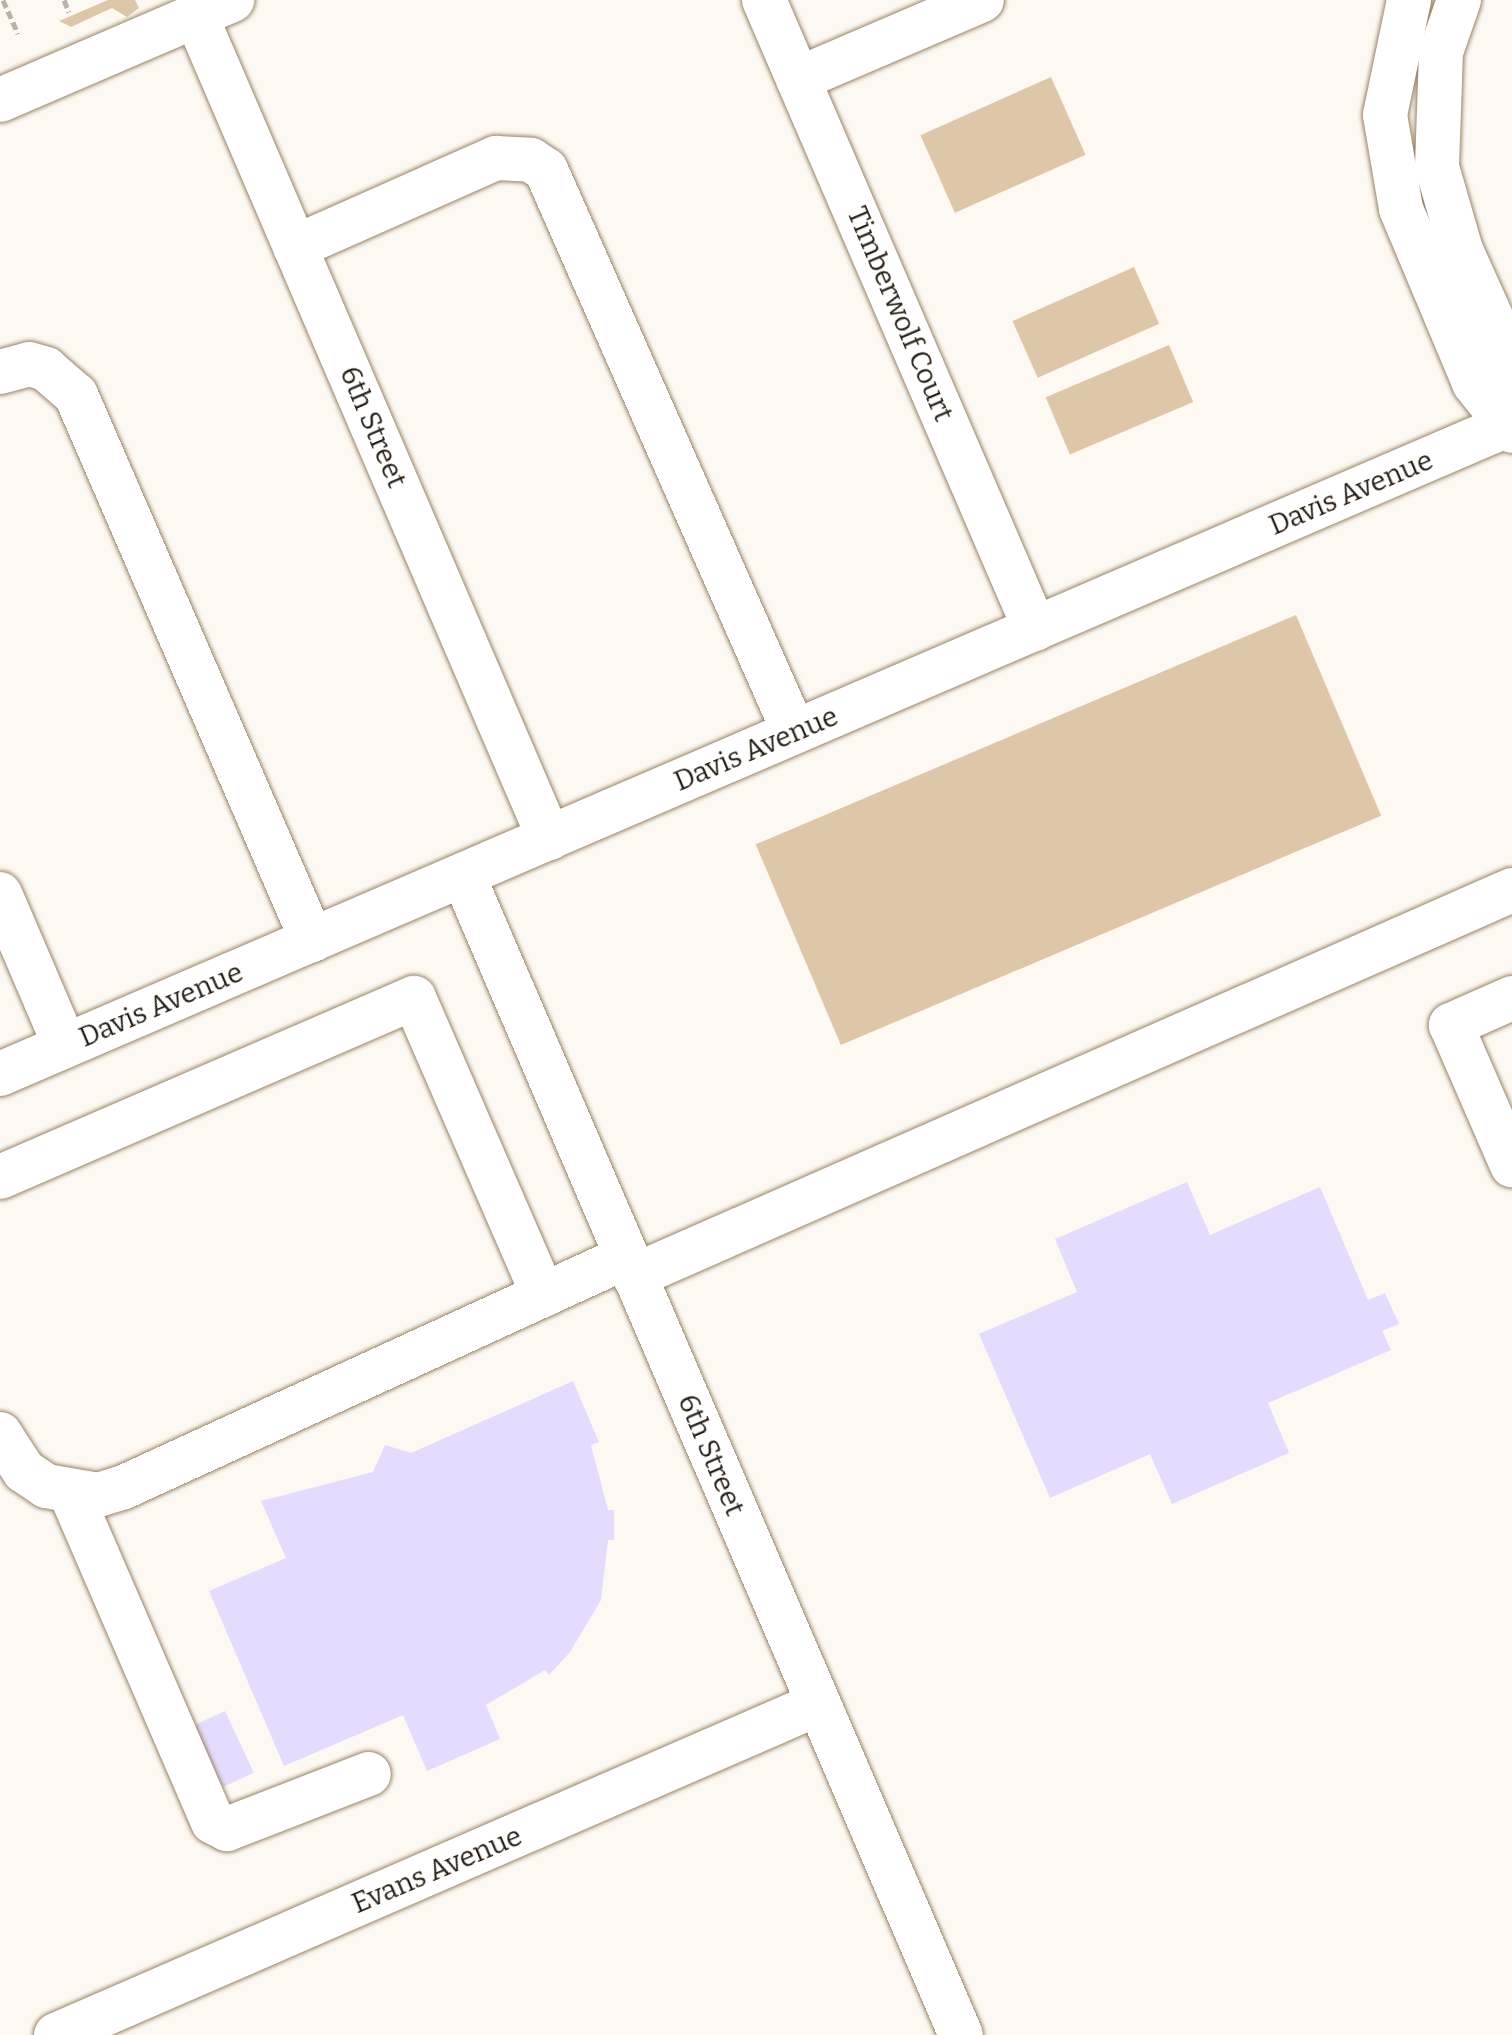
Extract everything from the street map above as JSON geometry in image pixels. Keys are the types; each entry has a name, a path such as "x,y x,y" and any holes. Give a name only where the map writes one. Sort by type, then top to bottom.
{"street":[{"name":"Timberwolf Court","path":"764,0 1035,629"},
{"path":"798,79 982,0"},
{"path":"1409,0 1385,115 1401,209 1474,383 1511,426"},
{"path":"1459,0 1441,52 1437,167 1461,250 1510,359 1511,426"},
{"path":"0,100 214,8"},
{"name":"6th Street","path":"214,8 295,247 549,838"},
{"path":"295,247 496,158 531,160 546,170 794,732"},
{"path":"0,372 29,364 46,369 76,395 312,940"},
{"name":"Davis Avenue","path":"0,1074 1511,426"},
{"name":"6th Street","path":"463,875 961,2035"},
{"path":"0,1434 24,1471 71,1494 124,1487 543,1295 630,1266 1512,890"},
{"path":"0,894 65,1046"},
{"path":"0,1177 414,998 543,1295"},
{"path":"1512,998 1451,1025 1512,1165"},
{"path":"71,1494 213,1822 227,1829 369,1774"},
{"name":"Evans Avenue","path":"56,2035 818,1704"}],"path":[{"path":"3,0 18,34"},
{"path":"64,0 69,12"}],"shaded area":[{"path":"108,0 135,0 139,8 127,17 112,8 71,27 59,21"},
{"path":"1051,77 1086,155 955,213 920,135"},
{"path":"1134,267 1159,324 1038,378 1012,321"},
{"path":"1169,345 1193,402 1070,454 1046,397"},
{"path":"1296,615 1381,816 841,1045 756,844"}],"building":[{"path":"1187,1182 1210,1235 1320,1187 1368,1300 1385,1293 1399,1324 1382,1331 1391,1350 1268,1403 1289,1453 1172,1504 1150,1454 1050,1498 979,1334 1077,1292 1055,1239"},
{"path":"573,1381 599,1442 591,1445 608,1510 614,1510 614,1540 608,1540 601,1600 570,1652 549,1675 545,1670 486,1705 500,1739 427,1771 403,1715 284,1766 209,1591 286,1558 261,1501 373,1472 385,1445 411,1453"},
{"path":"225,1711 254,1773 223,1787 194,1725"}]}
